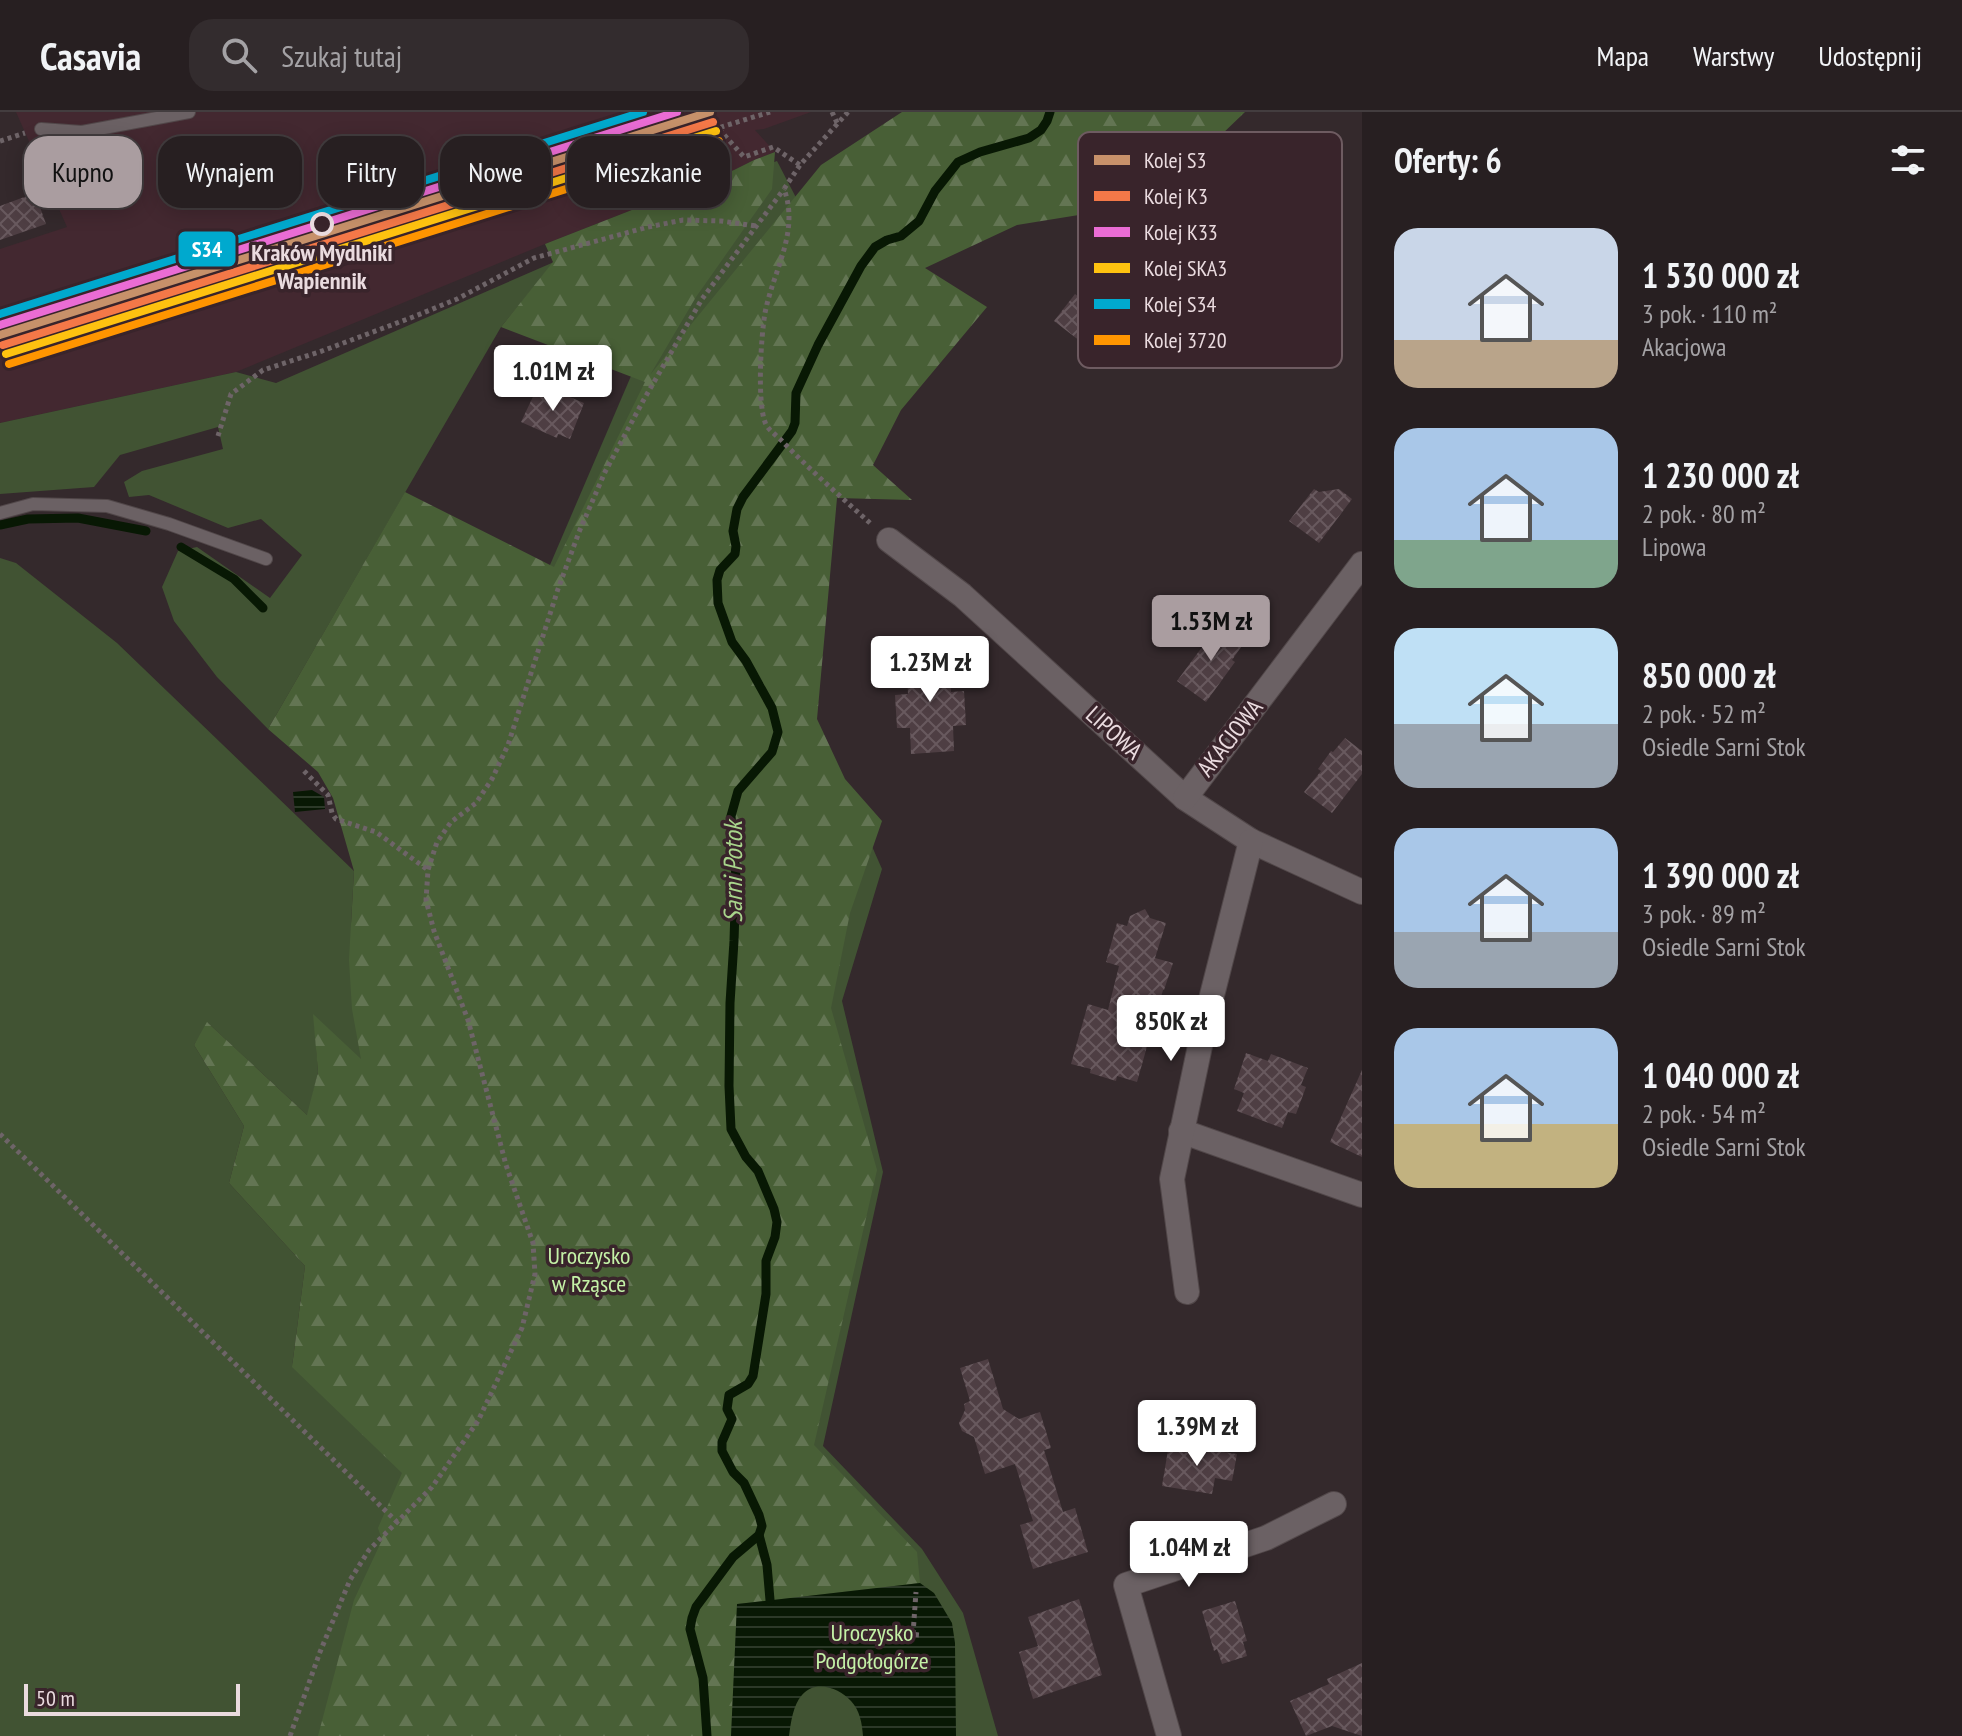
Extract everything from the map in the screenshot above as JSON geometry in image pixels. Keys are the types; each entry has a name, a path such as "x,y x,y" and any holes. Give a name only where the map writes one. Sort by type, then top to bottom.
{"street":[{"name":"LIPOWA","path":"889,540 962,595 1185,798 1251,841 1362,892"},
{"name":"AKACJOWA","path":"1185,798 1362,564"},
{"path":"1187,1292 1172,1179 1204,1027 1251,841"},
{"path":"1181,1131 1362,1195"},
{"path":"1169,1736 1126,1585 1266,1538 1334,1504"}],"lane":[{"path":"41,129 82,132 189,112"},
{"path":"0,513 33,504 107,506 169,524 266,559"}],"path":[{"path":"770,112 718,128 744,157 773,147 800,165"},
{"path":"832,112 838,125"},
{"path":"290,1736 350,1580 369,1550 432,1487 478,1421 522,1328 535,1274 533,1243 506,1165 468,1020 434,931 426,900 428,870 437,842 451,822 476,803 492,779 508,745 579,532 605,472 643,401 702,299 800,165 848,112"},
{"path":"784,189 790,223 765,313 761,364 765,424 889,540"},
{"path":"218,436 231,394 263,370 428,311 534,258 683,220 756,226"},
{"path":"304,771 328,795 336,819 376,832 428,870"},
{"path":"0,1134 397,1522"},
{"path":"899,1633 916,1634 916,1592"}],"shaded area":[{"path":"16,112 811,112 755,130 775,152 730,172 730,136 567,136 567,208 637,208 236,372 0,423 0,249 67,227 59,208 142,208 142,136 27,136"},
{"path":"312,790 324,797 325,809 295,812 293,792"},
{"name":"Uroczysko Podgołogórze","path":"920,1583 934,1593 952,1623 956,1736 863,1736 860,1717 851,1701 841,1692 820,1686 807,1690 799,1699 789,1736 731,1736 737,1604"}],"green space":[{"name":"Uroczysko w Rząsce","path":"902,112 1245,112 1224,132 1078,132 1078,215 1017,225 925,268 987,307 901,410 873,465 912,500 837,498 817,719 845,779 882,821 850,913 831,1008 877,1170 814,1445 917,1552 920,1583 737,1604 731,1736 318,1736 354,1600 382,1540 378,1528 402,1473 292,1367 305,1266 229,1183 244,1126 194,1045 207,1022 307,1115 318,1072 313,1014 361,1059 352,1009 349,960 354,871 333,798 318,772 268,729 405,492 554,567 645,382 501,327 553,262 545,244 637,208 730,208 730,172 775,152 772,189 696,297 650,375 821,165"},
{"name":"Uroczysko w Rząsce","path":"777,161 804,213 813,713 882,869 842,1001 883,1172 823,1446 922,1549 963,1613 998,1736 0,1736 0,558 16,563 117,643 354,871 351,924 469,754 655,320 698,208 730,208 730,178","holes":["314,1015 331,1187 292,1367 305,1266 229,1183 244,1126 194,1045 208,1023 308,1116 318,1072"]},
{"path":"554,262 501,327 268,729 217,677 174,621 162,587 178,551 197,547 270,598 302,555 261,519 228,528 149,495 129,497 124,482 142,471 223,449 218,427 120,455 94,487 0,494 0,423 236,372 276,383"}],"building":[{"path":"24,197 24,208 40,208 46,224 0,240 0,206"},
{"path":"1075,294 1078,296 1078,339 1054,321"},
{"path":"539,384 584,403 570,439 558,434 557,438 521,422"},
{"path":"1314,489 1319,492 1339,489 1352,499 1319,543 1289,521"},
{"path":"1219,624 1244,643 1232,660 1235,662 1206,702 1177,681"},
{"path":"949,651 951,692 964,691 966,725 953,726 954,751 911,754 910,728 897,728 895,695 908,694 906,653"},
{"path":"1345,738 1362,751 1362,774 1332,813 1304,792 1321,771 1318,769 1331,751"},
{"path":"1145,909 1150,918 1166,923 1155,958 1173,963 1137,1082 1117,1076 1116,1081 1071,1064 1088,1004 1108,1010 1119,966 1106,962 1117,923 1127,926 1130,916"},
{"path":"1246,1053 1268,1061 1271,1054 1308,1068 1301,1085 1306,1087 1296,1114 1288,1112 1282,1128 1237,1111 1244,1093 1234,1089"},
{"path":"1362,1070 1362,1157 1330,1142"},
{"path":"988,1359 1003,1409 1019,1419 1040,1412 1051,1448 1044,1450 1063,1512 1075,1508 1088,1552 1033,1569 1020,1525 1033,1521 1015,1464 985,1474 974,1437 962,1431 959,1423 965,1410 964,1404 970,1401 960,1368"},
{"path":"1169,1444 1237,1454 1232,1481 1215,1478 1212,1494 1162,1486"},
{"path":"1079,1599 1102,1675 1033,1699 1019,1652 1038,1646 1028,1617"},
{"path":"1235,1601 1247,1641 1243,1642 1247,1656 1222,1664 1217,1649 1214,1651 1202,1611"},
{"path":"1362,1663 1362,1736 1332,1726 1306,1736 1290,1701 1329,1684 1327,1679"}],"waterway":[{"name":"Sarni Potok","path":"707,1736 703,1678 690,1629 696,1607 733,1557 759,1535 762,1526 744,1483 733,1472 722,1451 722,1442 732,1419 727,1409 729,1395 748,1384 753,1376 766,1294 766,1261 777,1222 758,1171 746,1157 731,1129 729,1086 736,877 731,816 738,791 772,752 778,732 772,708 732,642 718,603 717,580 720,570 735,554 733,531 737,509 792,431 796,393 861,266 875,247 901,236 919,221 935,191 958,162 980,152 1029,138 1041,130 1050,112"},
{"path":"0,525 28,519 78,518 146,531"},
{"path":"181,547 234,579 263,608"},
{"path":"759,1535 767,1565 770,1600"}],"rail line":[{"name":"S34","path":"0,314 643,112"},
{"name":"K33","path":"0,325 677,112"},
{"name":"S3","path":"0,335 710,112"},
{"name":"K3","path":"3,345 713,122"},
{"name":"SKA3","path":"6,354 716,131"},
{"name":"3720","path":"9,364 567,189"}],"place":[{"name":"Kraków Mydlniki Wapiennik","path":"322,224"}]}
